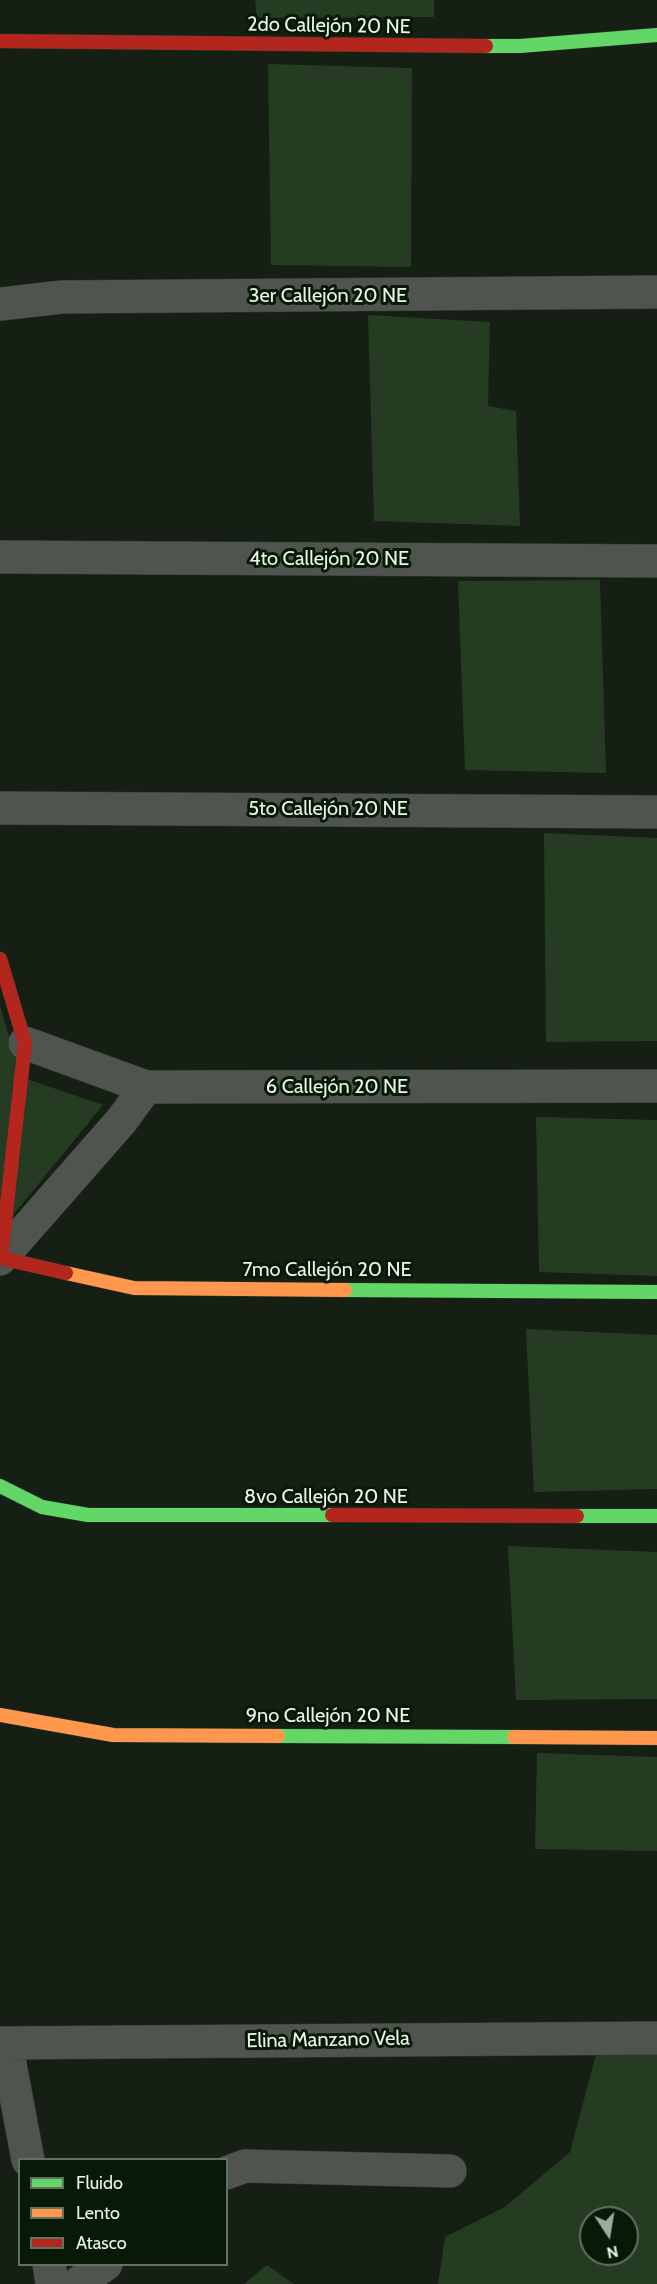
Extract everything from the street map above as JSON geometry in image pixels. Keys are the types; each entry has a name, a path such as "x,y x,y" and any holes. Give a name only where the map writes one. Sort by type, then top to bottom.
{"street":[{"name":"2do Callejón 20 NE","path":"0,41 520,46 657,35"},
{"name":"3er Callejón 20 NE","path":"0,304 62,297 657,292"},
{"name":"4to Callejón 20 NE","path":"0,557 657,561"},
{"name":"5to Callejón 20 NE","path":"0,808 46,806 657,812"},
{"path":"0,959 25,1043 0,1259"},
{"name":"6 Callejón 20 NE","path":"25,1043 146,1087 657,1086"},
{"path":"0,1259 122,1120 146,1087"},
{"name":"7mo Callejón 20 NE","path":"0,1259 134,1288 657,1292"},
{"name":"8vo Callejón 20 NE","path":"0,1486 42,1507 88,1515 657,1516"},
{"name":"9no Callejón 20 NE","path":"0,1715 113,1735 657,1738"},
{"name":"Elina Manzano Vela","path":"3,2043 657,2038"},
{"path":"3,2043 28,2158"},
{"path":"228,2172 245,2166 450,2171"},
{"path":"49,2266 52,2284"},
{"path":"76,2284 104,2266"}],"green space":[{"path":"255,0 434,0 434,17 257,18"},
{"path":"268,64 412,68 411,267 271,265"},
{"path":"368,315 490,322 488,406 516,411 520,526 374,521"},
{"path":"600,580 606,773 465,770 458,581"},
{"path":"544,833 657,838 657,1041 546,1042"},
{"path":"0,1006 21,1077 103,1105 0,1231"},
{"path":"536,1117 657,1120 657,1276 539,1272"},
{"path":"526,1329 657,1335 657,1489 534,1492"},
{"path":"508,1546 657,1552 657,1699 516,1700"},
{"path":"537,1753 657,1757 657,1851 535,1849"},
{"path":"598,2047 657,2047 657,2284 438,2284 445,2237 505,2207 570,2152"},
{"path":"267,2265 294,2284 244,2284"}],"traffic: fast":[{"path":"486,46 520,46 657,35"},
{"path":"345,1290 657,1292"},
{"path":"0,1486 42,1507 88,1515 332,1515"},
{"path":"577,1516 657,1516"},
{"path":"278,1736 514,1737"}],"traffic: slow":[{"path":"66,1273 134,1288 345,1290"},
{"path":"0,1715 113,1735 278,1736"},
{"path":"514,1737 657,1738"}],"traffic: jam":[{"path":"0,41 486,46"},
{"path":"0,959 25,1043 1,1258 66,1273"},
{"path":"332,1515 577,1516"}]}
